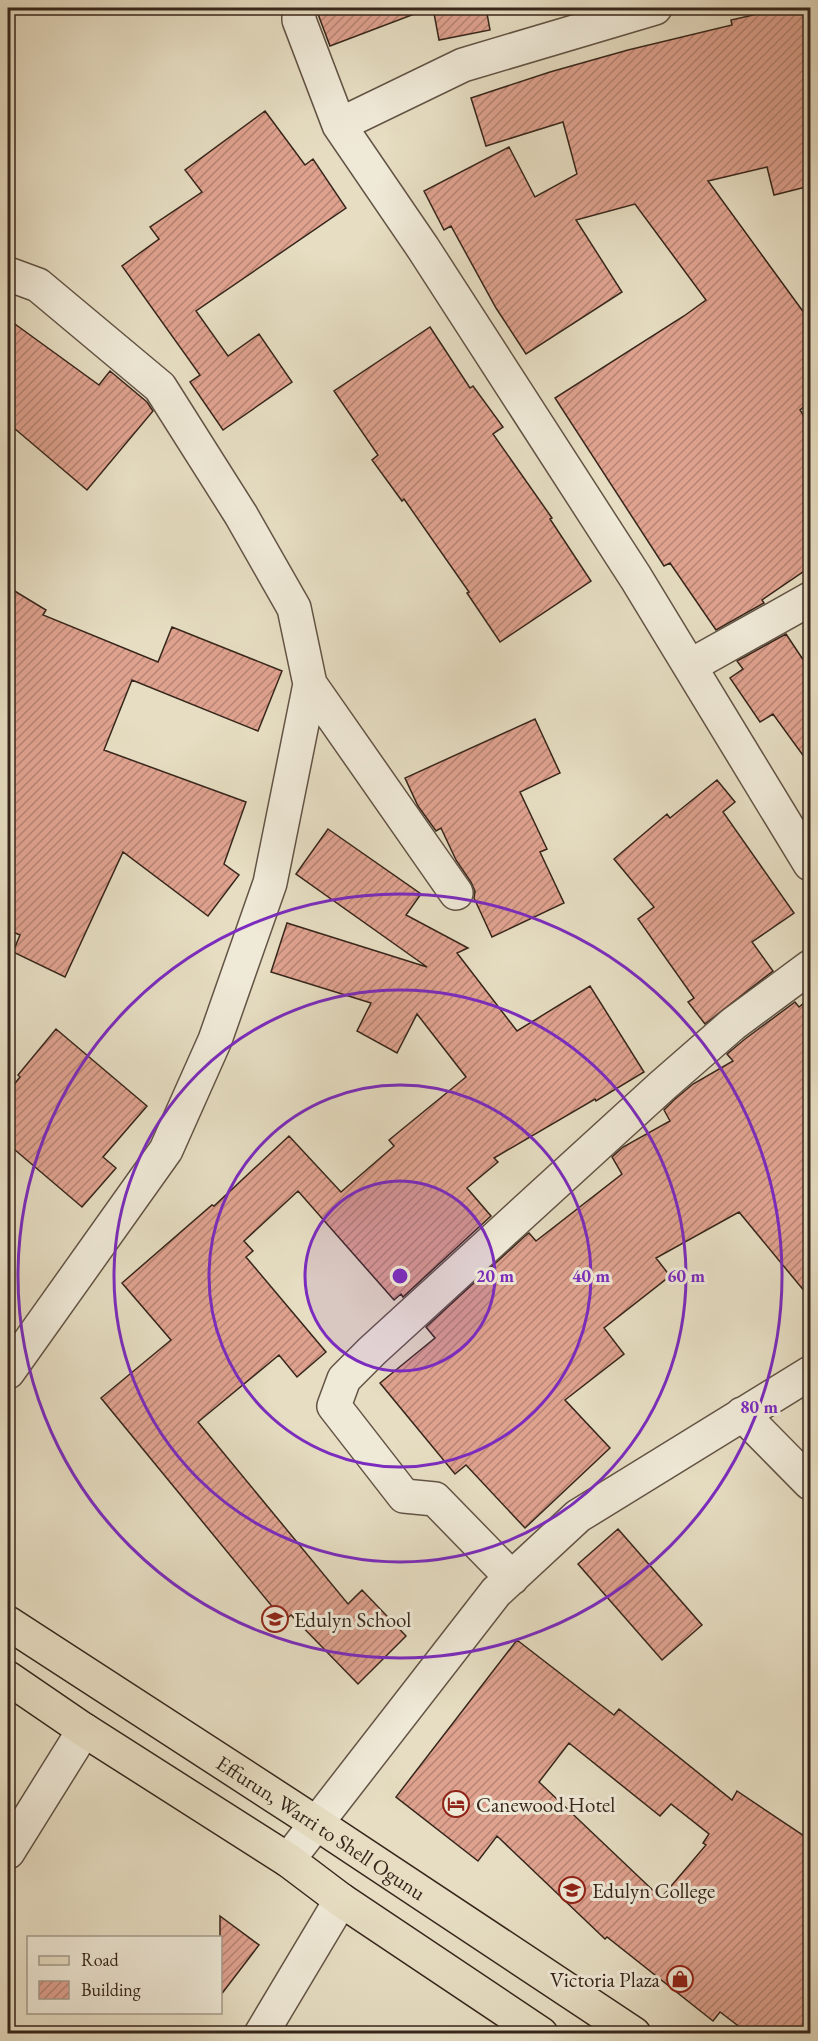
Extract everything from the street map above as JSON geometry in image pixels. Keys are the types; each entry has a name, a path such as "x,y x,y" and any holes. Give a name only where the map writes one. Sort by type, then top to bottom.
{"main road":[{"name":"Effurun, Warri to Shell Ogunu","path":"8,1623 316,1823 634,2034"},
{"path":"8,1678 84,1730 288,1860 341,1900 541,2034"}],"street":[{"path":"299,8 299,20 339,125 442,278 636,578 810,864"},
{"path":"339,125 464,65 656,8"},
{"path":"8,274 38,285 160,387 241,515 294,608 310,684 456,893"},
{"path":"690,666 810,599"},
{"path":"8,1372 166,1150 215,1040 270,883 310,684"},
{"path":"512,1578 435,1499 404,1496 334,1406 344,1379 372,1350 662,1086 733,1024 810,967"},
{"path":"288,1860 496,1592 578,1516 810,1373"},
{"path":"742,1414 810,1483"},
{"path":"8,1852 84,1730"},
{"path":"261,2034 341,1900"}],"building":[{"path":"318,8 425,8 425,10 330,46 318,14"},
{"path":"433,8 486,8 490,30 439,40"},
{"path":"784,8 810,8 810,186 774,195 767,167 708,181 810,321 810,402 800,410 810,426 810,567 762,600 764,603 716,630 670,563 664,566 555,398 706,300 635,204 576,220 622,292 526,354 496,308 451,226 444,230 424,191 509,147 535,197 577,174 563,122 486,146 471,98 550,72 732,25 731,20"},
{"path":"265,111 305,165 313,159 346,208 196,311 228,356 259,334 292,382 223,430 190,382 200,375 122,266 159,239 150,227 202,192 185,170"},
{"path":"8,319 99,385 110,371 147,402 153,411 87,490 8,423"},
{"path":"430,327 470,388 473,386 503,427 493,434 552,518 550,519 591,581 500,642 467,593 469,592 404,499 402,501 372,460 378,455 334,391"},
{"path":"8,587 46,610 43,615 158,662 172,627 282,671 258,731 132,680 104,750 246,802 224,864 239,875 208,916 123,852 65,977 13,952 20,935 8,930"},
{"path":"786,634 810,670 810,765 773,714 760,722 730,678 743,669 737,661"},
{"path":"535,719 560,773 520,792 547,849 540,852 564,903 492,937 474,898 475,891 471,882 456,860 441,828 436,831 418,806 405,778"},
{"path":"717,780 735,802 723,812 794,913 752,942 773,971 705,1024 688,1002 694,998 638,919 654,907 614,859 667,814 670,818"},
{"path":"328,829 421,894 406,915 468,948 457,953 517,1031 590,986 644,1072 494,1158 498,1162 467,1188 491,1216 403,1297 401,1294 394,1300 298,1191 244,1241 253,1251 246,1257 326,1352 297,1377 279,1355 198,1422 348,1604 362,1590 406,1636 358,1684 291,1615 284,1621 101,1398 171,1340 122,1283 212,1205 214,1206 289,1136 341,1192 394,1146 389,1140 466,1077 417,1014 397,1053 357,1031 371,1003 271,972 287,923 427,967 296,874"},
{"path":"810,998 810,1298 739,1212 656,1258 670,1276 604,1328 624,1354 565,1400 610,1448 525,1528 466,1465 455,1474 380,1383 435,1338 426,1327 525,1236 529,1233 536,1241 622,1174 612,1157 623,1147 670,1121 664,1110 674,1100 693,1084 733,1061 727,1054 745,1039 795,1002 799,1007"},
{"path":"56,1029 147,1106 103,1157 116,1168 82,1207 8,1144 8,1092 20,1077 18,1075"},
{"path":"618,1529 702,1625 662,1660 578,1564"},
{"path":"517,1640 614,1715 619,1709 732,1800 737,1791 810,1840 810,2034 749,2034 720,2012 713,2021 607,1937 605,1939 497,1836 478,1861 396,1797","holes":["569,1743 660,1816 671,1804 709,1834 703,1843 706,1845 661,1898 539,1782"]},
{"path":"220,1916 259,1945 222,1993 222,1936 220,1936"}],"place":[{"name":"Edulyn School","path":"275,1619"},
{"name":"Canewood Hotel","path":"456,1804"},
{"name":"Edulyn College","path":"572,1890"},
{"name":"Victoria Plaza","path":"680,1979"}]}
